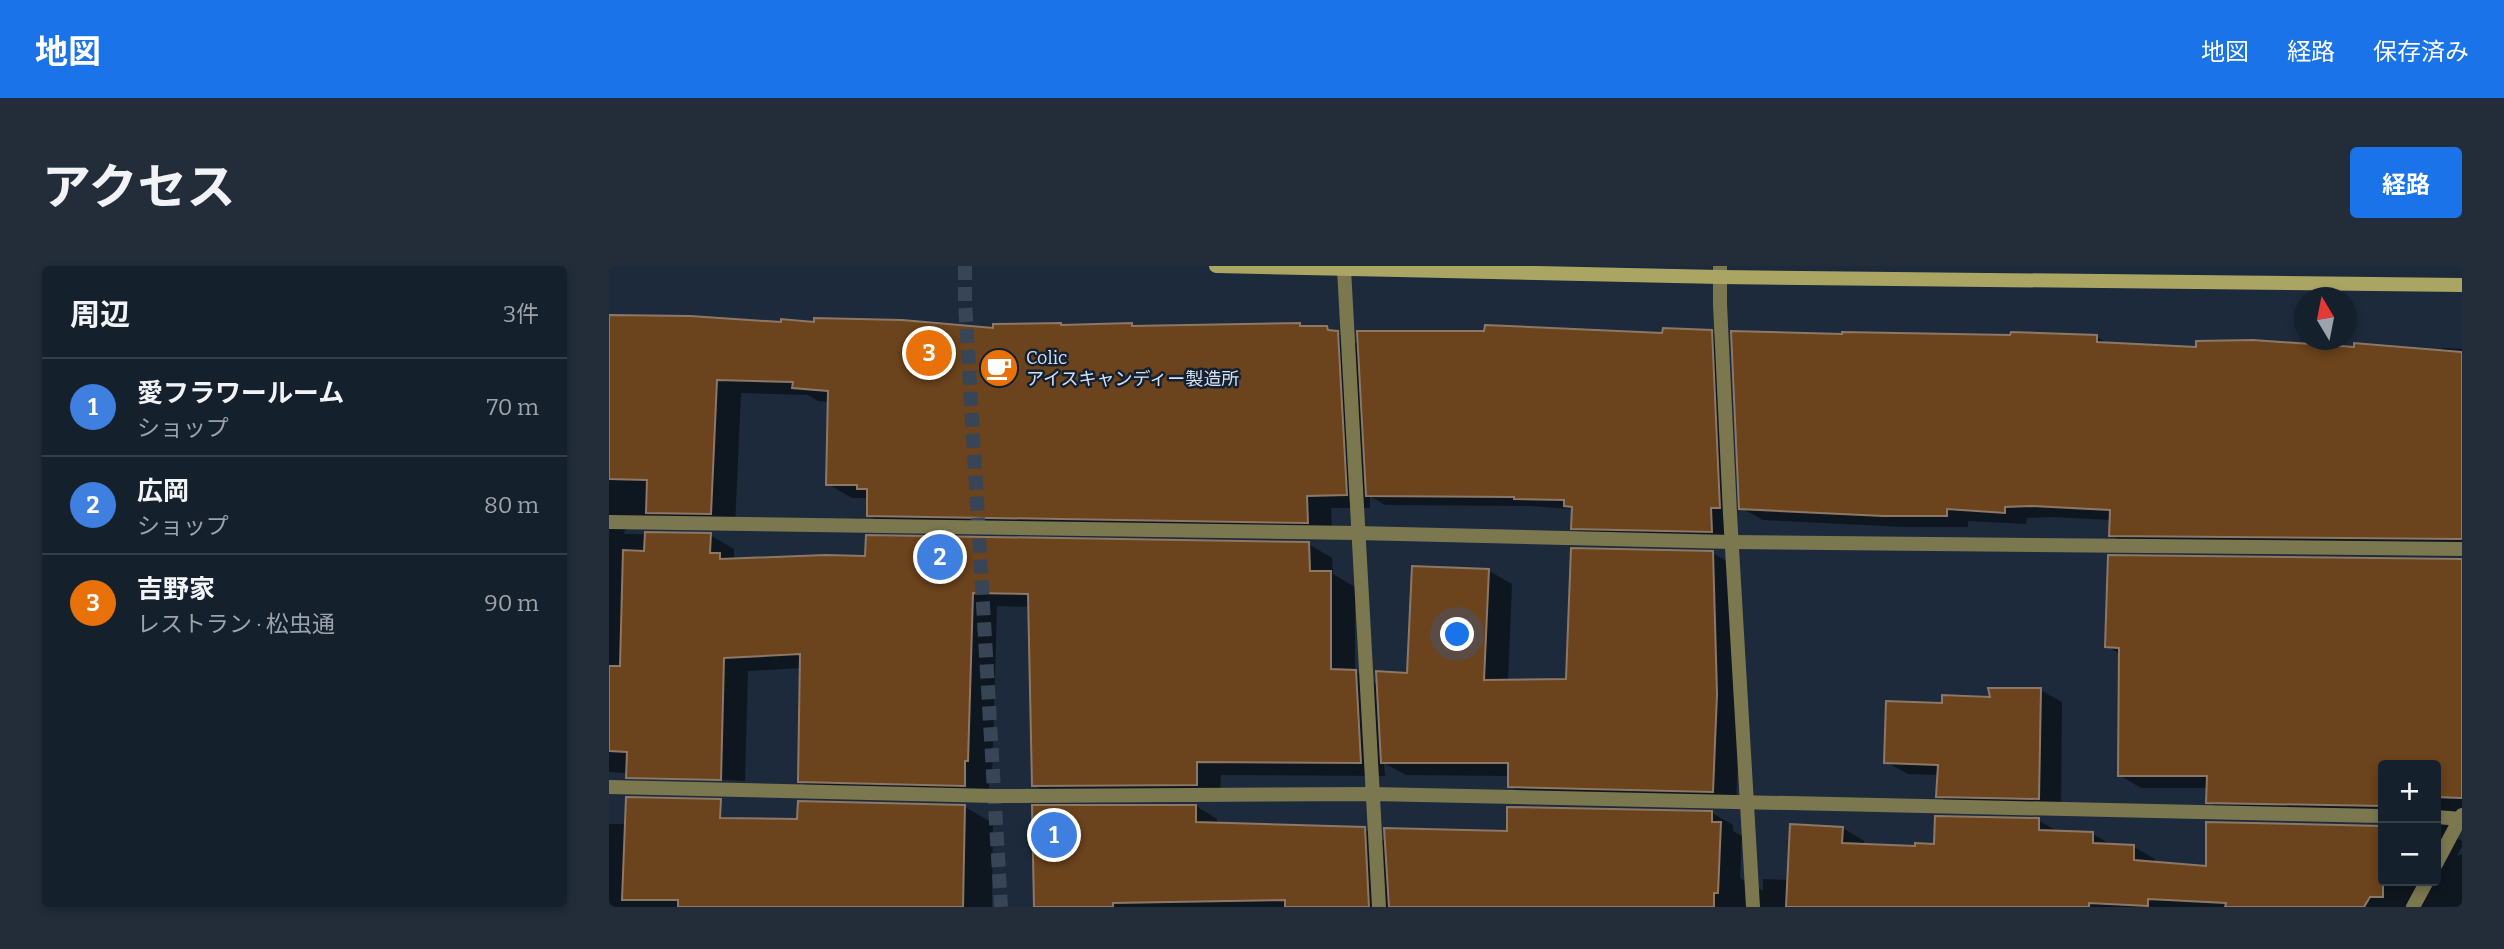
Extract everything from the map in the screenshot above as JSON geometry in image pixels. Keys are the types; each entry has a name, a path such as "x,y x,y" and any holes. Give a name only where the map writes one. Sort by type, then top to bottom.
{"street":[{"path":"1216,266 1720,271 2462,285"},
{"path":"1344,269 1379,907"},
{"path":"1720,271 1753,907"},
{"path":"609,522 1357,533 1732,542 2462,549"},
{"path":"609,788 995,796 1372,794 2378,816"},
{"path":"2441,817 2462,817 2441,855"},
{"path":"2413,907 2424,886"}],"building":[{"path":"609,315 690,316 781,322 781,319 814,322 814,318 902,320 993,328 993,324 1061,323 1132,323 1132,326 1300,323 1300,326 1327,326 1328,330 1338,331 1347,495 1307,496 1308,523 867,516 867,489 857,489 857,485 826,485 828,391 792,388 793,382 717,380 711,514 646,513 647,480 609,479"},
{"path":"1485,325 1662,333 1663,328 1712,330 1720,508 1711,508 1712,532 1571,529 1572,507 1564,506 1564,500 1366,496 1357,331 1484,331"},
{"path":"1731,331 2010,335 2011,332 2097,335 2097,342 2196,347 2196,341 2253,340 2294,343 2294,350 2357,350 2357,343 2462,352 2462,539 2109,536 2110,510 2030,506 2005,507 2005,513 1947,509 1947,516 1883,516 1739,509"},
{"path":"645,532 711,533 710,553 720,553 720,559 865,556 866,535 1309,542 1310,571 1331,571 1331,669 1356,670 1361,763 1197,762 1197,785 1032,786 1028,594 973,593 965,786 798,782 800,654 724,658 721,780 626,778 627,752 609,751 609,666 620,666 623,550 644,551"},
{"path":"1571,548 1713,551 1717,694 1713,792 1508,787 1508,763 1381,763 1376,671 1407,673 1412,566 1489,569 1484,680 1566,679"},
{"path":"2108,555 2462,559 2462,798 2441,797 2441,760 2378,760 2378,806 2206,803 2207,776 2118,776 2119,648 2105,647"},
{"path":"1988,688 2041,688 2039,799 1936,797 1938,765 1884,763 1886,701 1942,703 1942,695 1990,697"},
{"path":"626,797 721,799 720,818 797,819 798,801 965,805 963,907 678,907 678,900 622,900"},
{"path":"1032,805 1196,805 1196,822 1365,827 1369,907 1285,907 1285,900 1113,903 1113,907 1034,907"},
{"path":"1507,807 1712,811 1712,822 1721,822 1718,893 1714,893 1714,907 1389,907 1384,828 1507,831"},
{"path":"1935,816 2039,818 2039,830 2093,832 2093,843 2134,845 2134,860 2206,866 2206,822 2378,826 2378,886 2383,886 2383,897 2370,897 2364,907 2225,907 2226,903 2148,899 2148,906 2089,903 2089,907 1786,907 1790,824 1843,827 1842,843 1915,846 1915,843 1934,844"}],"tunnel":[{"path":"965,266 1001,907"}],"place":[{"name":"吉野家","path":"929,353"},
{"name":"Colic アイスキャンディー製造所","path":"999,368"},
{"name":"広岡","path":"940,557"},
{"name":"愛フラワールーム","path":"1054,835"}]}
